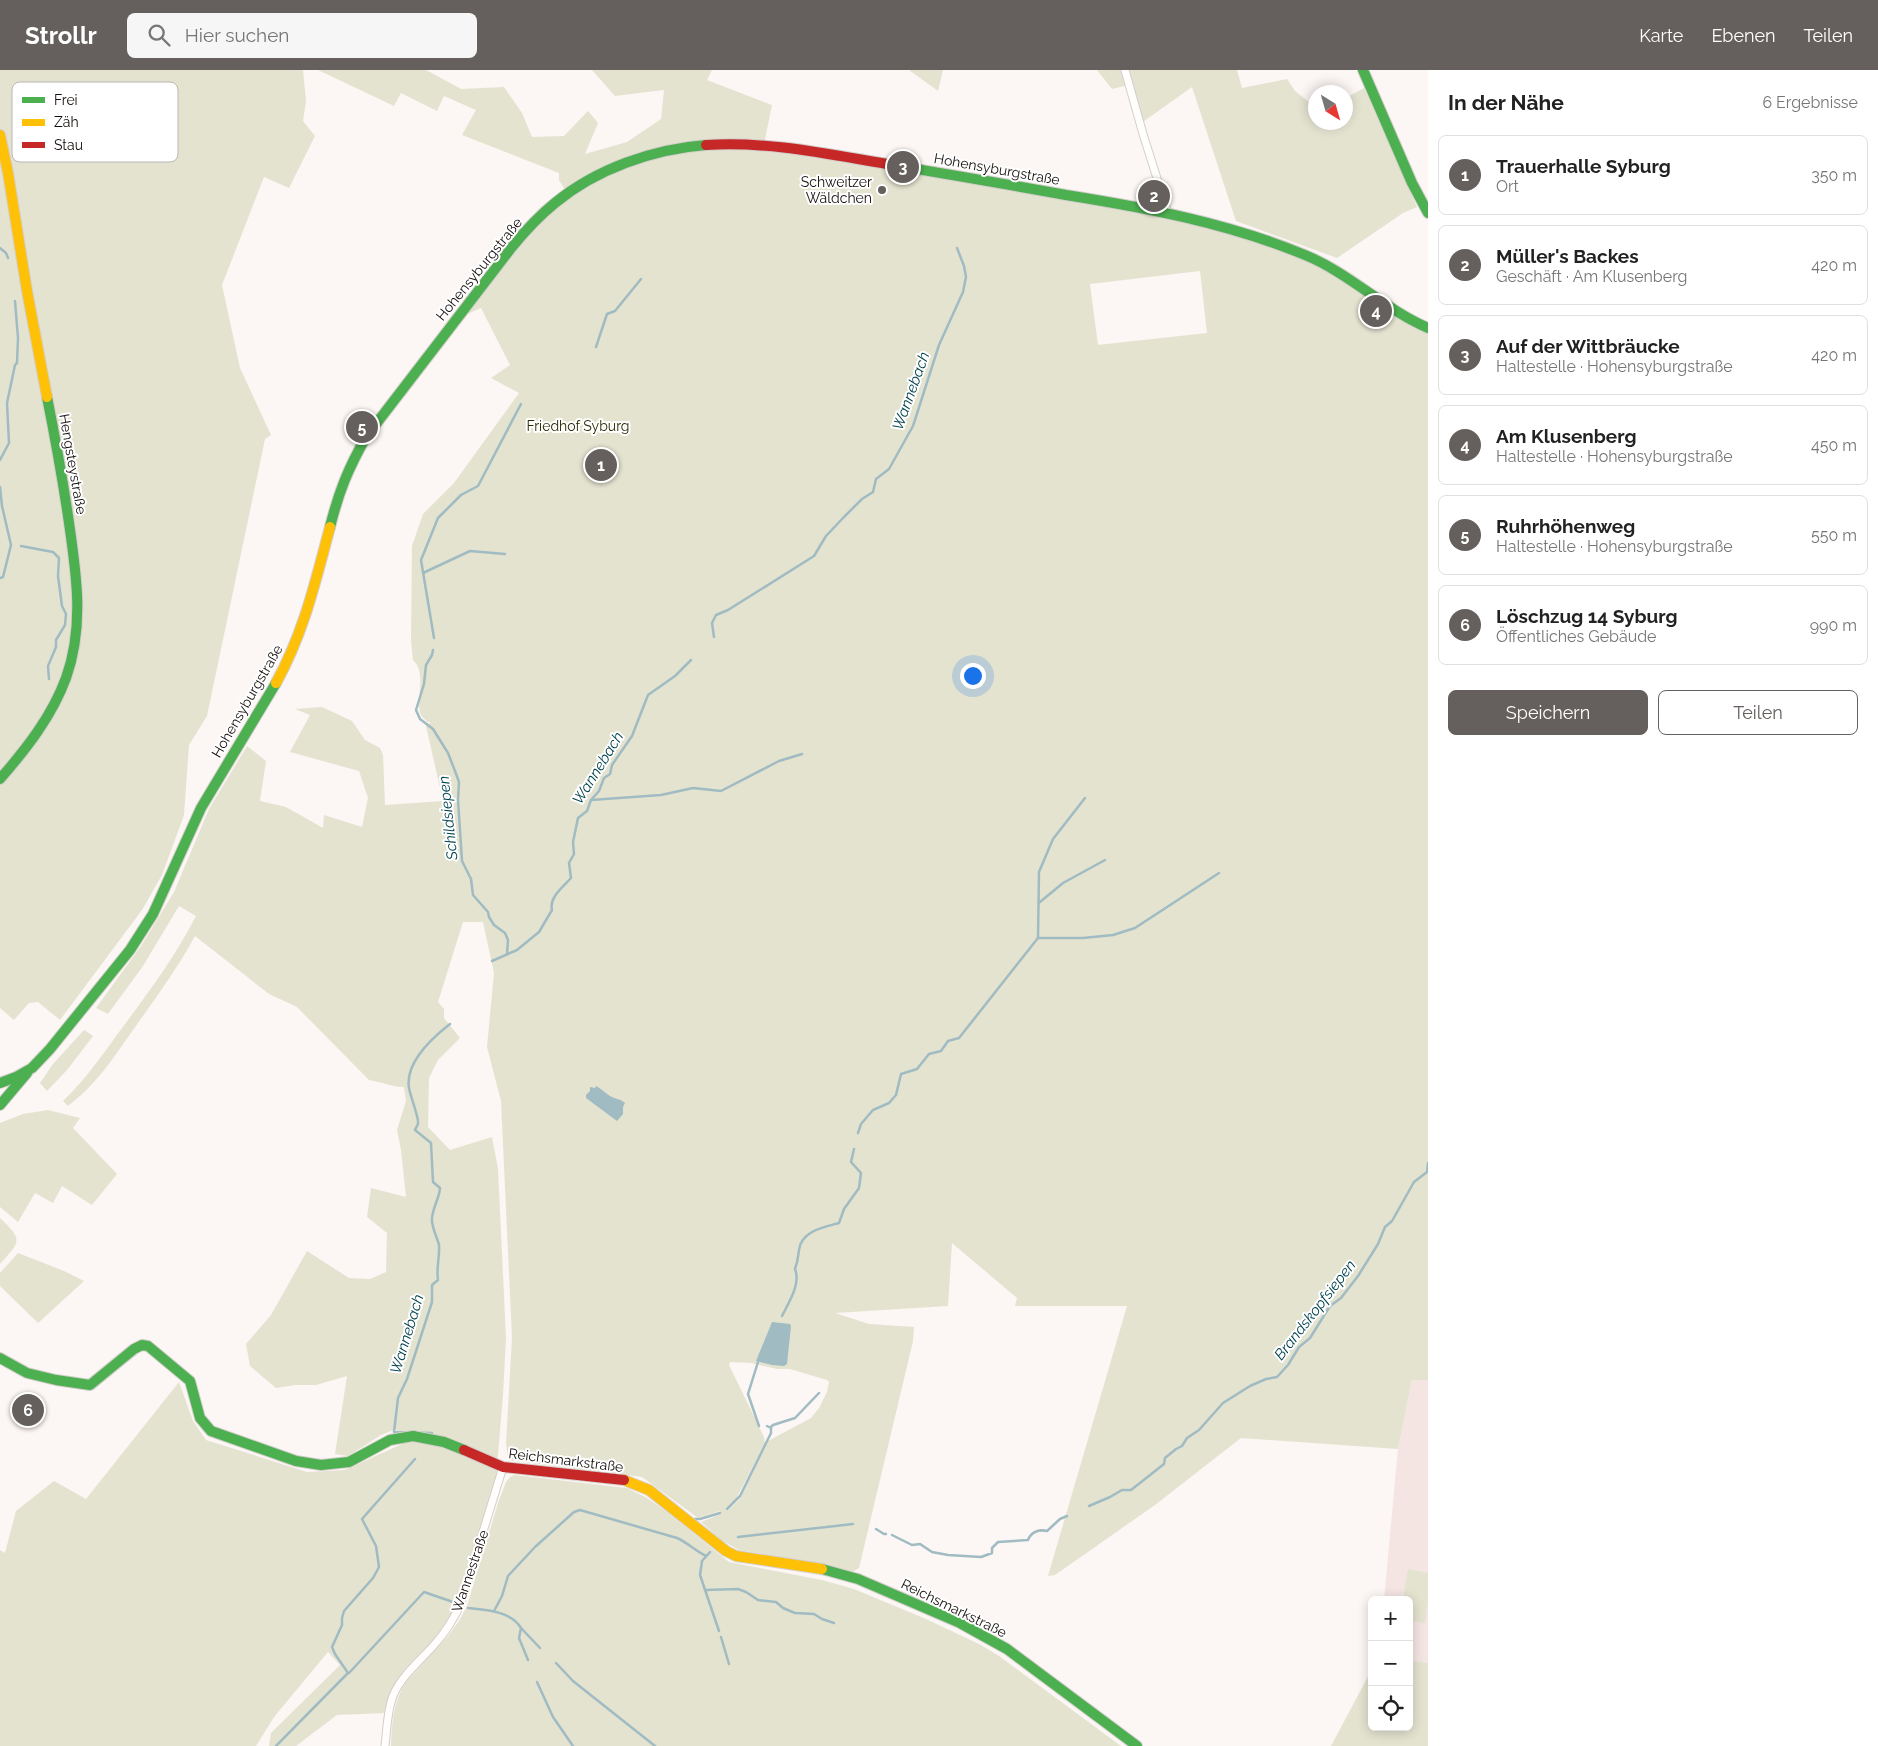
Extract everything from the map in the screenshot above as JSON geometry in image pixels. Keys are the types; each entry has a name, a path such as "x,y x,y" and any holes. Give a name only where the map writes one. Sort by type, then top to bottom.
{"main road":[{"path":"1363,70 1412,183 1428,213"},
{"name":"Hengsteystraße","path":"0,135 65,494 77,579 79,608 71,663 57,700 34,738 0,779"},
{"name":"Hohensyburgstraße","path":"0,1083 32,1068 50,1049 130,950 153,914 201,808 289,658 307,613 339,491 357,451 366,437 510,249 549,208 568,193 613,169 660,153 694,146 749,143 785,147 1168,213 1229,228 1309,256 1337,271 1401,316 1428,328"},
{"path":"0,1104 32,1068"},
{"name":"Reichsmarkstraße","path":"0,1358 27,1373 90,1385 134,1348 142,1345 148,1346 190,1381 200,1418 211,1431 296,1460 321,1465 348,1462 390,1440 413,1436 444,1442 503,1467 629,1481 649,1490 726,1551 736,1556 827,1570 858,1579 987,1636 1007,1648 1138,1746"}],"street":[{"path":"1125,70 1168,213"},
{"name":"Wannestraße","path":"385,1746 390,1704 396,1690 440,1638 452,1621 461,1603 503,1467"}],"shaded area":[{"path":"1412,1380 1428,1380 1428,1663 1413,1661 1413,1596 1384,1596 1398,1449"}],"green space":[{"path":"0,70 303,70 306,101 303,121 315,136 289,188 264,177 222,285 240,368 271,435 265,439 207,716 189,745 184,815 162,875 142,910 60,1020 38,1002 29,1003 14,1020 0,1008"},
{"name":"Friedhof Syburg","path":"318,70 426,70 461,89 504,87 522,113 532,137 564,136 588,111 598,123 585,154 627,142 661,119 664,90 615,96 592,70 712,70 707,80 772,105 764,144 1145,208 1290,248 1428,328 1428,1380 1412,1380 1398,1449 1241,1438 1155,1505 1055,1575 1048,1576 1127,1306 1015,1306 1017,1298 952,1243 948,1306 835,1313 869,1324 914,1327 913,1341 859,1568 852,1572 829,1565 739,1550 721,1540 701,1522 721,1514 720,1511 698,1518 642,1477 508,1460 506,1443 512,1338 501,1101 487,1047 494,973 483,922 463,922 438,1002 444,1009 444,1018 460,1038 438,1060 429,1078 428,1127 450,1150 492,1137 498,1169 506,1338 496,1478 459,1600 448,1623 392,1688 384,1713 337,1715 296,1746 269,1746 271,1733 340,1665 328,1652 274,1717 256,1746 0,1746 0,1550 5,1553 16,1511 54,1481 86,1499 179,1382 193,1421 206,1440 307,1472 345,1470 402,1444 396,1429 381,1435 348,1456 335,1454 347,1376 316,1385 295,1385 276,1388 250,1366 246,1344 271,1315 307,1251 349,1278 370,1279 386,1272 387,1233 367,1217 371,1188 406,1197 397,1130 406,1101 404,1087 369,1080 297,1007 269,994 195,936 166,984 104,1071 68,1106 63,1101 96,1064 144,998 172,958 196,916 179,906 143,966 108,1014 96,1008 141,946 174,892 209,809 247,746 266,761 260,801 286,807 323,828 324,815 362,827 368,798 359,771 290,752 310,715 295,709 322,707 352,721 365,740 380,748 383,755 385,805 443,801 426,726 431,722 427,722 420,713 420,678 417,665 413,660 411,640 412,546 423,514 454,483 519,393 491,378 510,365 481,308 456,319 485,282 567,193 559,180 559,173 462,135 476,110 444,96 437,111 401,93 394,106","holes":["1200,271 1207,333 1098,345 1090,284","730,1362 751,1363 777,1369 790,1369 829,1382 827,1392 819,1408 811,1418 768,1441 739,1500 727,1511 725,1509 736,1499 765,1443 764,1437 729,1365"]},
{"path":"909,70 943,70 938,91"},
{"path":"1097,70 1237,70 1242,88 1287,79 1295,91 1308,101 1308,130 1353,130 1353,94 1364,88 1417,207 1403,213 1337,258 1236,221 1192,87 1140,124 1129,85 1112,89"},
{"path":"84,1030 93,1036 67,1070 47,1091 40,1083 53,1064"},
{"path":"48,1110 80,1118 73,1128 117,1174 92,1205 62,1186 53,1203 35,1193 18,1222 0,1207 0,1123 23,1114"},
{"path":"0,1218 13,1231 16,1241 12,1250 0,1264"},
{"path":"18,1253 84,1281 38,1323 0,1286 0,1273"},
{"path":"514,1475 627,1488 647,1498 667,1512 729,1562 822,1580 854,1589 926,1619 981,1645 999,1656 1121,1746 391,1746 394,1713 398,1697 406,1682 448,1636 467,1606 498,1503 506,1482"},
{"path":"1408,1569 1428,1573 1428,1600 1425,1623 1413,1622 1413,1596 1404,1596"},
{"path":"1413,1661 1428,1663 1428,1746 1331,1746 1368,1677 1368,1731 1413,1731"}],"water":[{"path":"596,1086 610,1096 625,1103 623,1114 617,1121 586,1098 590,1087 595,1088"},
{"path":"772,1322 790,1324 791,1326 787,1364 784,1366 756,1361"}],"waterway":[{"path":"0,248 6,253 8,258"},
{"name":"Wannebach","path":"714,637 712,623 716,615 728,610 814,556 826,536 862,499 873,492 876,479 889,469 913,426 939,345 963,292 966,277 957,248"},
{"name":"Schildsiepen","path":"596,347 607,314 615,311 641,279"},
{"path":"0,460 9,443 7,403 17,363 18,338 15,301"},
{"name":"Schildsiepen","path":"434,638 421,560 438,518 461,495 478,486 521,404"},
{"path":"0,487 2,506 11,545 3,577 0,578"},
{"path":"21,546 53,552 59,558 58,576 62,606 66,614 65,625 56,640 56,647 48,666 49,679"},
{"path":"423,573 470,551 505,554"},
{"name":"Schildsiepen","path":"433,650 426,665 424,684 416,710 420,719 433,729 448,753 455,771 459,782 458,800 462,861 471,879 473,895 488,912 494,925 505,933 508,940 507,954"},
{"name":"Wannebach","path":"492,961 517,950 539,932 552,910 555,897 571,878 569,863 574,854 573,842 578,818 587,811 591,800 599,791 604,778 610,774 612,765 632,736 648,695 675,676 691,660"},
{"path":"591,800 661,795 693,788 721,791 779,761 802,754"},
{"path":"1038,938 1039,872 1053,839 1085,798"},
{"path":"1040,902 1063,883 1105,860"},
{"path":"1038,938 1083,938 1113,935 1135,928 1219,873"},
{"path":"858,1133 861,1124 873,1110 889,1103 896,1095 901,1074 917,1069 929,1054 941,1051 948,1041 959,1038 1038,938"},
{"name":"Wannebach","path":"432,1433 394,1432 398,1398 407,1379 432,1302 432,1285 438,1280 439,1245 433,1228 432,1218 440,1188 433,1182 431,1143 415,1130 418,1120 409,1088 409,1079 415,1060 435,1036 450,1024"},
{"path":"782,1316 795,1287 795,1269 804,1238 814,1231 839,1223 844,1209 859,1188 861,1173 851,1162 854,1149"},
{"name":"Brandskopfsiepen","path":"1089,1506 1122,1490 1131,1490 1164,1464 1165,1458 1182,1446 1187,1438 1199,1430 1223,1403 1250,1386 1266,1379 1277,1377 1288,1365 1299,1347 1310,1338 1330,1306 1341,1298 1358,1276 1378,1244 1385,1227 1392,1221 1414,1182 1427,1172 1428,1163"},
{"path":"758,1362 748,1394 759,1426"},
{"path":"771,1427 795,1418 819,1393"},
{"path":"727,1509 740,1496 771,1433 771,1428 767,1426"},
{"name":"Wannebach","path":"276,1746 348,1673 332,1647 342,1625 344,1611 373,1578 379,1567 376,1546 362,1519 415,1459"},
{"name":"Brandskopfsiepen","path":"494,1611 502,1596 508,1576 535,1547 574,1512 580,1510 677,1538 706,1556"},
{"path":"695,1519 720,1513"},
{"name":"Brandskopfsiepen","path":"892,1535 912,1545 920,1544 932,1552 981,1557 992,1553 992,1548 998,1542 1028,1540 1033,1533 1047,1531 1060,1519 1067,1516"},
{"name":"Brandskopfsiepen","path":"738,1537 853,1524"},
{"name":"Brandskopfsiepen","path":"876,1529 886,1534"},
{"path":"710,1552 702,1561 700,1575 719,1631"},
{"path":"705,1590 738,1589 758,1600 776,1602 783,1608 795,1613 814,1614 834,1623"},
{"name":"Brandskopfsiepen","path":"349,1673 424,1592 453,1602"},
{"path":"468,1608 498,1612 517,1622 521,1628 519,1638 528,1660"},
{"path":"521,1628 540,1648"},
{"path":"721,1637 729,1664"},
{"path":"556,1663 573,1681 655,1746"},
{"path":"537,1682 553,1717 573,1746"}],"traffic: fast":[{"path":"1363,70 1412,183 1428,213"},
{"path":"330,527 345,480 366,437 512,247 532,224 571,191 607,171 646,156 686,147 706,145"},
{"path":"887,164 1127,205 1217,225 1247,234 1305,255 1337,271 1396,311 1428,328"},
{"path":"0,779 29,743 54,705 66,678 75,638 77,598 74,557 47,397"},
{"path":"0,1083 32,1068 50,1049 130,950 153,914 201,808 276,683"},
{"path":"0,1105 27,1073"},
{"path":"0,1358 27,1373 90,1385 134,1349 142,1345 148,1346 190,1381 200,1418 211,1431 296,1461 321,1465 349,1462 390,1440 413,1436 444,1442 464,1450"},
{"path":"822,1569 858,1579 960,1623 1007,1649 1137,1746"}],"traffic: slow":[{"path":"0,135 47,397"},
{"path":"276,683 286,664 301,626 314,588 330,527"},
{"path":"624,1480 649,1490 726,1551 736,1556 822,1569"}],"traffic: jam":[{"path":"706,145 729,144 775,147 887,164"},
{"path":"464,1450 503,1467 624,1480"}],"place":[{"name":"Auf der Wittbräucke","path":"903,167"},
{"name":"Schweitzer Wäldchen","path":"882,190"},
{"name":"Müller's Backes","path":"1154,196"},
{"name":"Am Klusenberg","path":"1376,311"},
{"name":"Ruhrhöhenweg","path":"362,427"},
{"name":"Trauerhalle Syburg","path":"601,465"},
{"name":"Löschzug 14 Syburg","path":"28,1410"}]}
